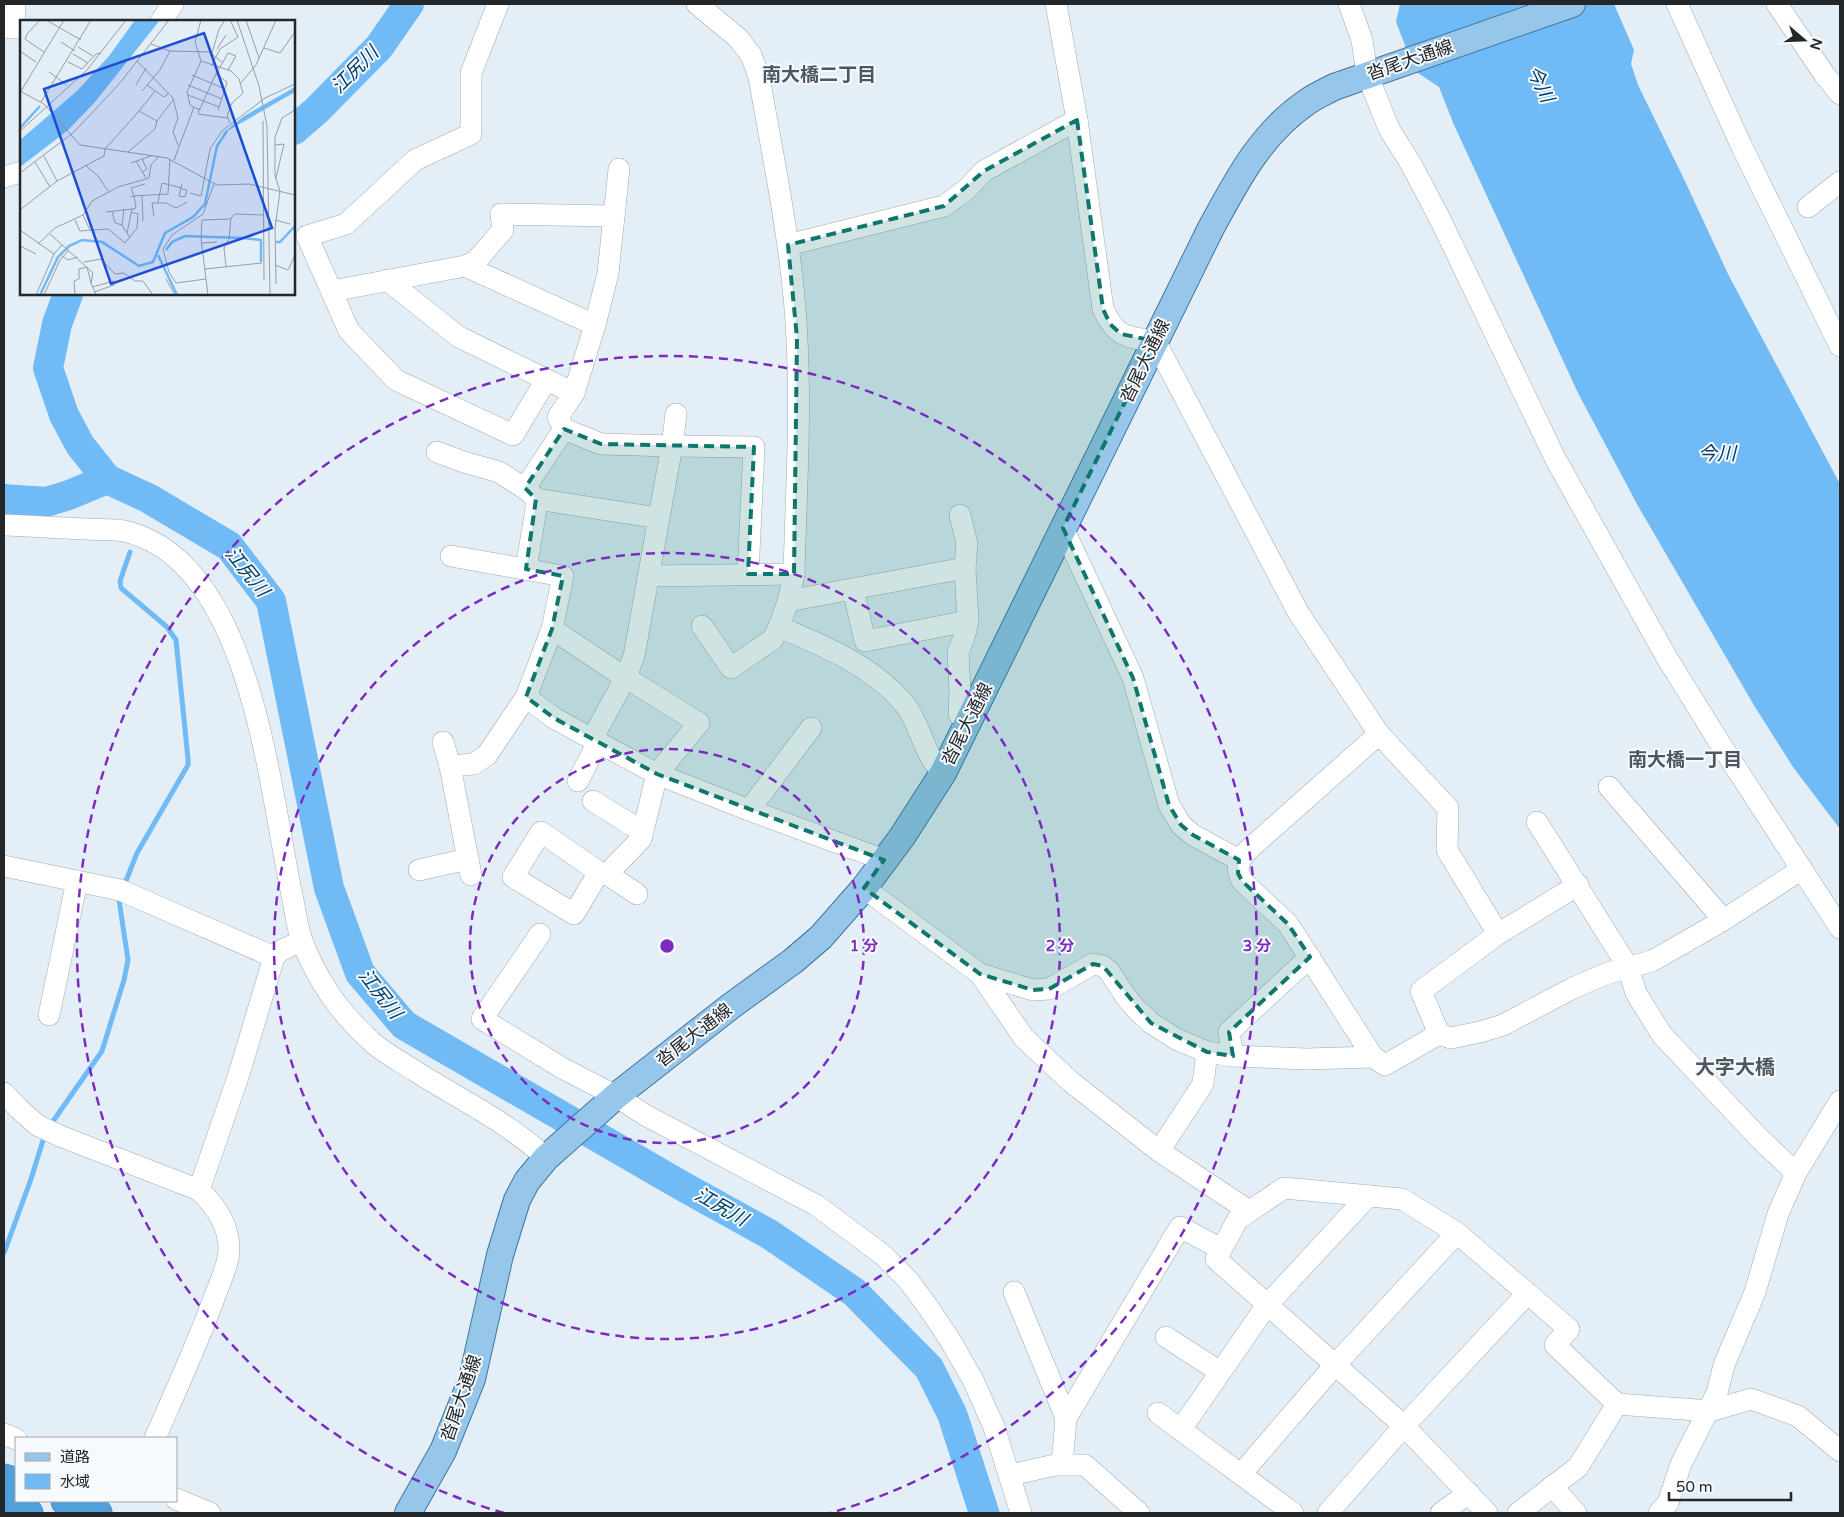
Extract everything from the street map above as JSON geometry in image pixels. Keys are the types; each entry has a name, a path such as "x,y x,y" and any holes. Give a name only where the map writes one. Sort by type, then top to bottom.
{"highway":[{"path":"68,1502 98,1513"},
{"path":"4,1504 29,1513"}],"main road":[{"name":"沓尾大通線","path":"408,1513 443,1451 472,1379 500,1255 517,1200 526,1181 546,1158 616,1096 731,1006 793,961 821,937 864,888 902,836 943,773 968,725 1210,230 1242,171 1265,139 1284,120 1307,102 1334,87 1572,4"}],"street":[{"path":"4,26 14,28 15,4"},
{"path":"162,20 173,4"},
{"path":"498,4 471,73 471,134 415,160 346,224 306,236 349,330 396,380 513,435 546,380"},
{"path":"697,4 738,38 751,56 759,77 788,245 797,338 798,400 794,574 788,601 779,627 773,638 731,668 702,626"},
{"path":"1056,4 1077,120 1103,309 1110,324 1121,334 1134,338 1155,340 1298,612 1379,734 1448,808 1447,850 1498,934"},
{"path":"1349,4 1362,40 1377,71 1389,130 1411,164 1440,219 1556,460 1667,658 1840,928"},
{"path":"1677,4 1741,145 1840,346"},
{"path":"1777,4 1812,57 1840,94"},
{"path":"788,245 944,206 967,189 984,171 1077,120"},
{"path":"619,169 608,273 595,325 574,393 558,417 564,428 601,444 754,447 748,574"},
{"path":"4,177 20,172"},
{"path":"1808,207 1840,182"},
{"path":"332,291 464,266 476,261 503,230 501,214 614,216"},
{"path":"464,266 595,325"},
{"path":"387,280 458,337 574,393"},
{"path":"578,780 634,656 672,446 676,414"},
{"path":"526,569 536,509 530,494 564,428"},
{"path":"437,452 499,472 530,494 658,518"},
{"path":"960,515 967,543 965,568 968,621 958,653 959,714 968,725"},
{"path":"4,525 124,531 164,549 182,562 206,592 238,655 252,697 302,941 327,989 352,1021 373,1043 394,1058 486,1114 531,1144 546,1158"},
{"path":"1063,528 1133,678 1169,805 1181,825 1193,835 1239,860"},
{"path":"450,766 474,764 486,755 526,697 552,630 563,576 451,556"},
{"path":"788,601 965,568"},
{"path":"648,576 794,574"},
{"path":"853,589 865,641 968,621"},
{"path":"779,627 823,646 870,672 883,683 906,706 933,761 943,773"},
{"path":"552,630 699,723 657,774 641,839 603,873 638,894"},
{"path":"526,697 554,718 657,774 884,860"},
{"path":"749,810 811,728"},
{"path":"1379,734 1248,850 1239,860 1238,873 1242,881 1288,924 1373,1057 1385,1065 1440,1034"},
{"path":"419,870 469,867 450,766 443,742"},
{"path":"1609,787 1715,910 1722,922"},
{"path":"593,801 643,832"},
{"path":"1537,822 1628,967 1636,993 1662,1035 1760,1139 1796,1173"},
{"path":"4,866 120,890 274,957"},
{"path":"1578,885 1498,934 1421,991 1440,1034 1451,1038 1504,1025 1573,988 1608,973 1652,961 1722,922 1802,869"},
{"path":"49,1015 77,881"},
{"path":"864,888 980,974 1024,1038 1071,1082 1159,1150 1249,1211"},
{"path":"540,934 482,1019 562,1068 616,1096 645,1115 816,1205 883,1255 908,1280 950,1340 973,1380 994,1427 1021,1513"},
{"path":"199,1190 239,1074 274,957 280,951 302,941"},
{"path":"1233,1056 1229,1032 1310,956"},
{"path":"980,974 1034,990 1049,989 1093,964 1103,966 1109,971 1137,1010 1152,1023 1176,1038 1207,1052 1233,1056 1306,1059 1373,1057"},
{"path":"1159,1150 1203,1084 1207,1052"},
{"path":"4,1093 38,1125 60,1136 199,1190 212,1202 222,1219 228,1235 230,1252 207,1318 155,1437"},
{"path":"1660,1513 1668,1503 1681,1464 1710,1411 1724,1366 1756,1292 1778,1214 1796,1173 1840,1101"},
{"path":"1487,1513 1404,1426 1216,1259 1238,1219 1284,1188 1402,1199 1457,1232 1569,1329 1555,1345 1617,1404 1710,1411 1751,1399 1798,1416 1840,1452"},
{"path":"1181,1429 1267,1305 1368,1196"},
{"path":"1062,1465 1066,1418 1180,1227 1222,1249"},
{"path":"1241,1474 1335,1365 1457,1232"},
{"path":"1014,1292 1066,1418"},
{"path":"1328,1513 1404,1426 1527,1294"},
{"path":"1166,1337 1220,1372"},
{"path":"1518,1513 1578,1467 1617,1404"},
{"path":"1158,1412 1293,1513"},
{"path":"1010,1475 1055,1465 1085,1465 1138,1513"},
{"path":"1552,1486 1576,1513"},
{"path":"1441,1513 1469,1493"},
{"path":"178,1500 210,1513"}],"highlighted area":[{"path":"1077,120 1103,309 1110,324 1121,334 1155,341 1063,528 1133,678 1169,805 1181,825 1193,835 1239,860 1238,873 1242,881 1288,924 1310,957 1229,1032 1233,1056 1207,1052 1151,1023 1103,966 1093,964 1049,989 1033,990 980,974 864,888 884,860 657,774 554,718 526,697 552,629 563,576 526,569 536,499 525,488 564,429 601,444 754,447 748,574 794,574 797,338 788,245 944,206 984,171"}],"water":[{"name":"今川","path":"1400,4 1614,4 1634,50 1631,64 1638,85 1729,276 1840,484 1840,829 1793,767 1755,707 1638,506 1578,393 1454,125 1439,87 1415,71 1396,22"},
{"path":"939,1369 968,1414 1000,1513 970,1513"}],"waterway":[{"name":"江尻川","path":"295,129 317,110 379,47 409,4"},
{"name":"江尻川","path":"68,295 57,324 48,368 64,415 80,445 107,479 148,498 229,546 271,601 329,888 360,973 404,1025 769,1234 854,1292 929,1368 952,1414 984,1513"},
{"path":"4,499 46,502 69,495 107,479"},
{"path":"124,886 137,853 188,765 176,640 167,627 121,588 120,581 130,552"},
{"path":"49,1127 102,1051 124,980 128,960 120,896"},
{"path":"4,1253 45,1134"}],"district":[{"name":"南大橋二丁目","path":"819,75"},
{"name":"南大橋一丁目","path":"1685,760"},
{"name":"大字大橋","path":"1735,1068"}]}
